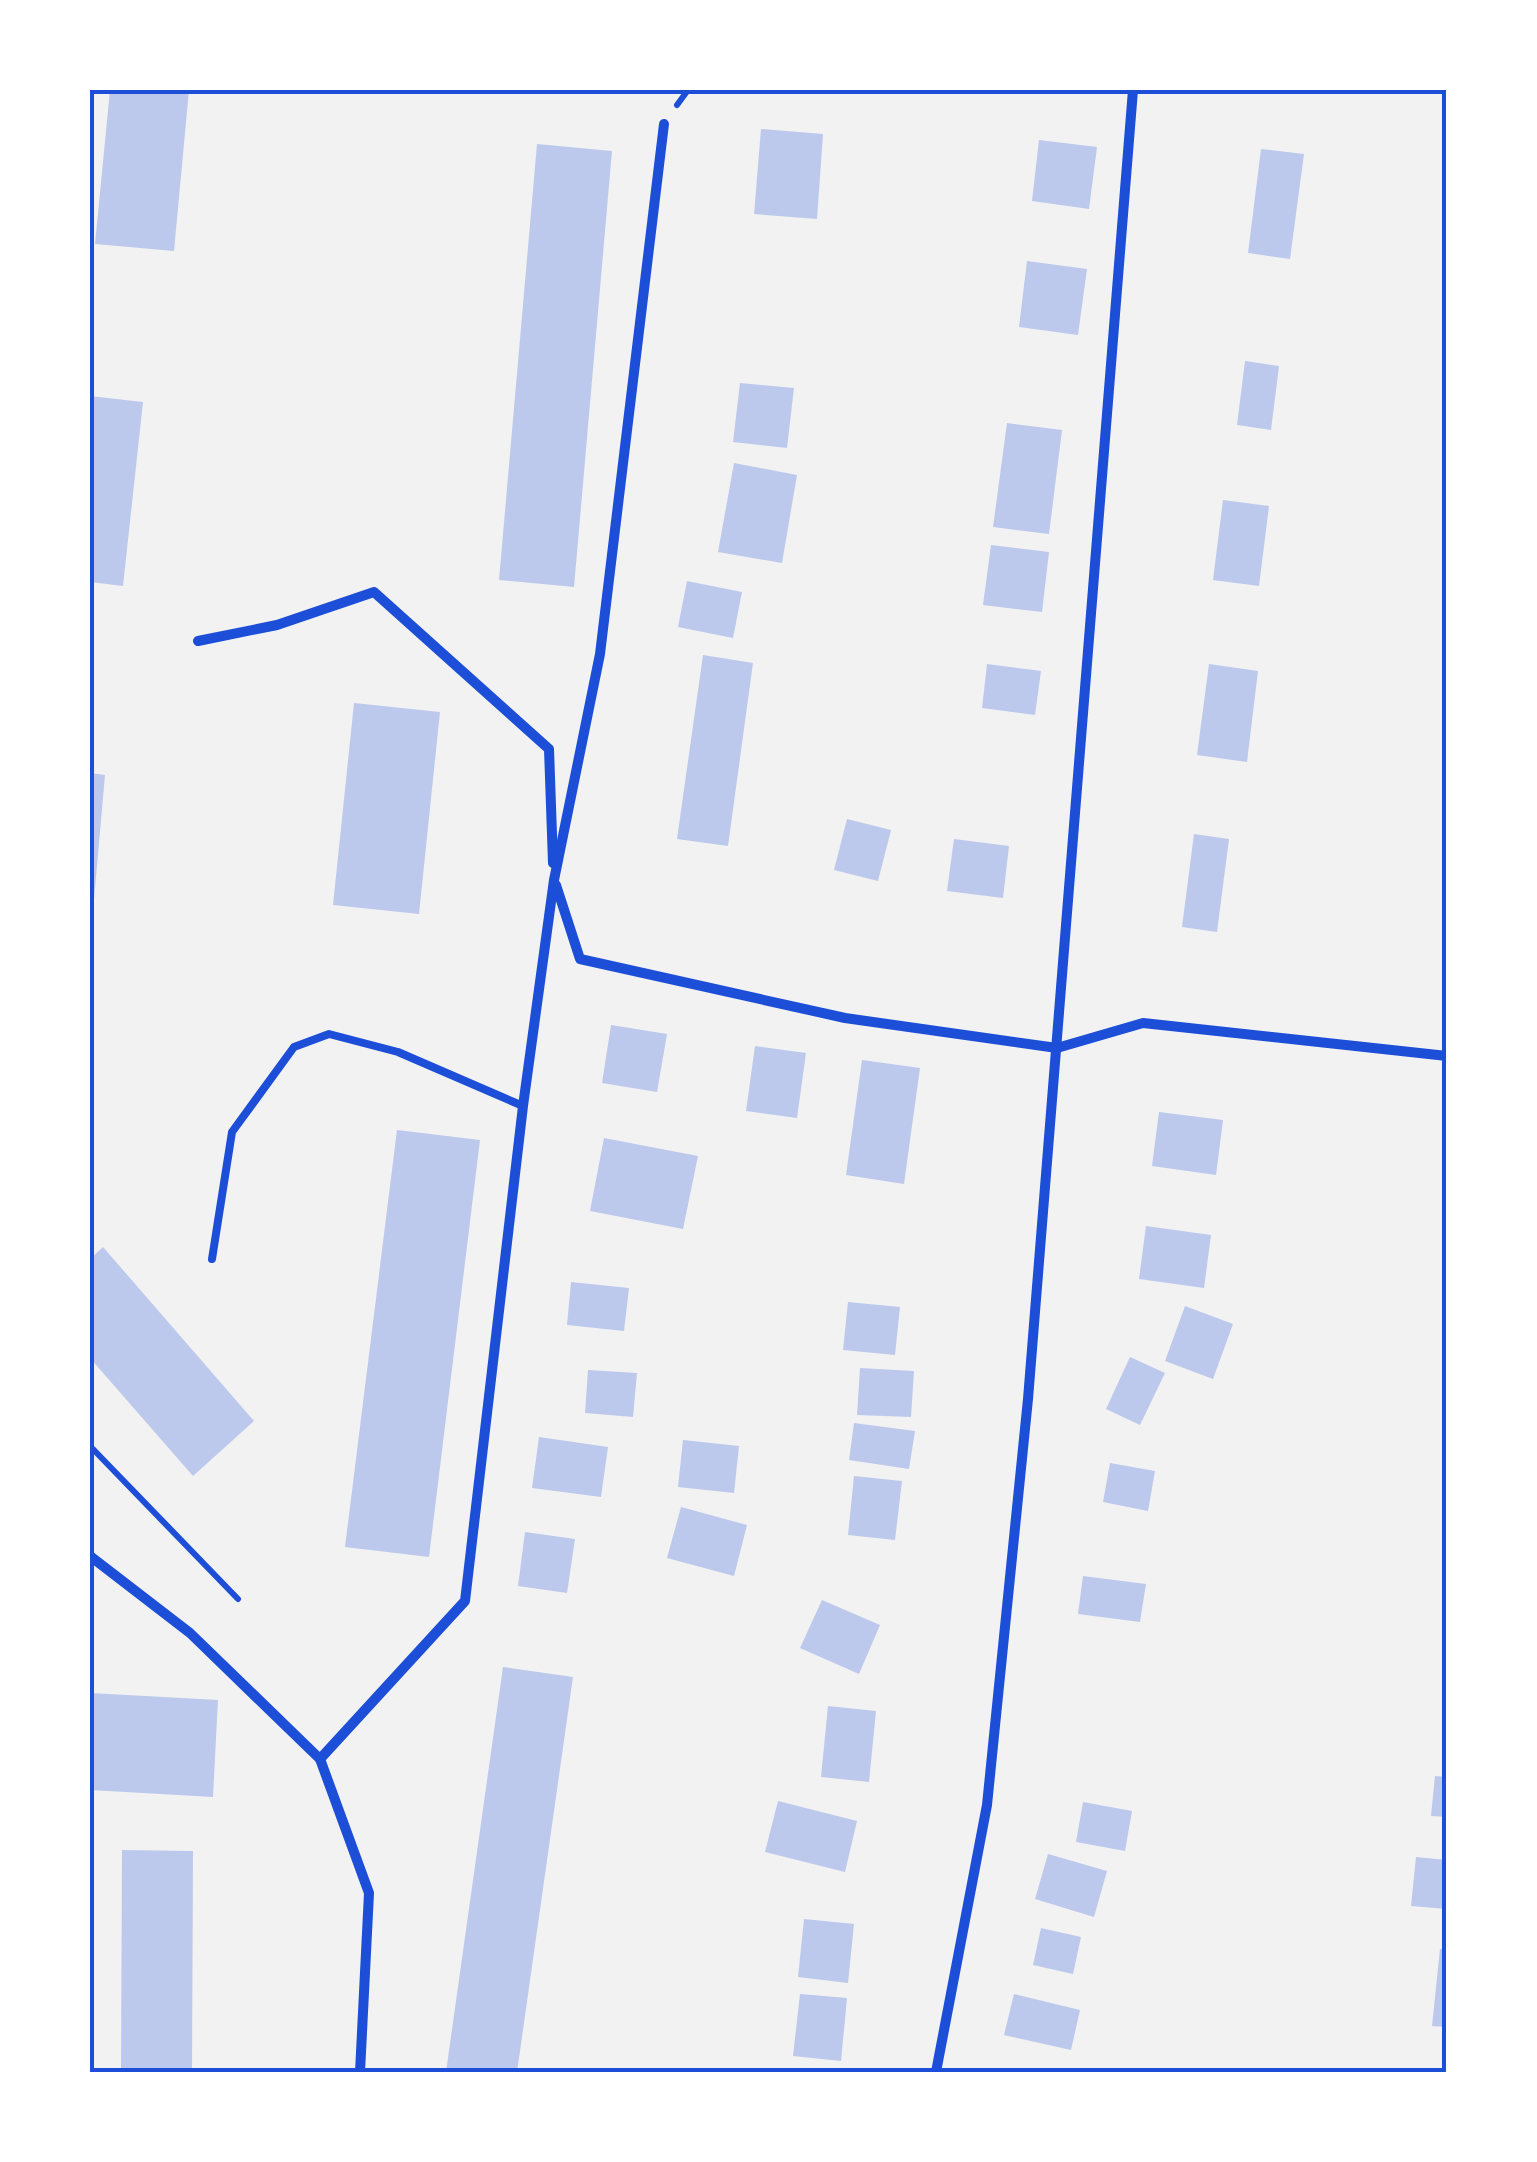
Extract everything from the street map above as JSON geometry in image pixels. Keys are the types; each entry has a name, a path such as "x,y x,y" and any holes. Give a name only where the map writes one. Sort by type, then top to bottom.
{"street":[{"path":"936,2072 987,1805 1028,1399 1133,90"},
{"path":"320,1759 465,1601 523,1106 554,880 600,654 664,124"},
{"path":"198,640 277,625 374,592 548,749 554,880 580,959 845,1018 1057,1048 1143,1023 1447,1056"},
{"path":"90,1556 190,1633 320,1759 369,1893 360,2072"}],"lane":[{"path":"212,1259 232,1132 294,1046 329,1034 398,1052 523,1106"}],"path":[{"path":"90,1446 238,1599"}],"building":[{"path":"110,90 189,90 174,251 95,244"},
{"path":"761,129 823,134 817,219 754,214"},
{"path":"1039,140 1097,147 1089,209 1032,201"},
{"path":"537,144 612,151 574,587 499,580"},
{"path":"1261,149 1304,154 1290,259 1248,253"},
{"path":"1027,261 1087,269 1078,335 1019,327"},
{"path":"1245,361 1279,366 1271,430 1237,425"},
{"path":"740,383 794,388 787,448 733,442"},
{"path":"90,396 143,402 123,586 90,582"},
{"path":"1007,423 1062,430 1049,534 993,527"},
{"path":"734,463 797,475 782,563 718,552"},
{"path":"1223,500 1269,506 1259,586 1213,580"},
{"path":"991,545 1049,552 1042,612 983,605"},
{"path":"687,581 742,592 733,638 678,627"},
{"path":"703,655 753,663 728,846 677,839"},
{"path":"987,664 1041,671 1035,715 982,708"},
{"path":"1209,664 1258,671 1247,762 1197,755"},
{"path":"354,703 440,712 419,914 333,905"},
{"path":"90,773 105,775 93,911 90,911"},
{"path":"847,819 891,830 878,881 834,870"},
{"path":"1194,834 1229,839 1217,932 1182,927"},
{"path":"954,839 1009,846 1003,898 947,891"},
{"path":"611,1025 667,1034 657,1092 602,1083"},
{"path":"755,1046 806,1053 797,1118 746,1111"},
{"path":"862,1060 920,1068 904,1184 846,1175"},
{"path":"1159,1112 1223,1120 1216,1175 1152,1166"},
{"path":"397,1130 480,1140 429,1557 345,1547"},
{"path":"604,1138 698,1156 683,1229 590,1211"},
{"path":"1146,1226 1211,1235 1204,1288 1139,1279"},
{"path":"103,1247 254,1421 193,1476 90,1358 90,1259"},
{"path":"571,1282 629,1288 624,1331 567,1325"},
{"path":"848,1302 900,1307 895,1355 843,1350"},
{"path":"1185,1306 1233,1324 1213,1379 1165,1361"},
{"path":"1130,1357 1165,1373 1140,1425 1106,1409"},
{"path":"860,1368 914,1371 911,1417 857,1415"},
{"path":"588,1370 637,1373 633,1417 585,1413"},
{"path":"854,1423 915,1431 909,1469 849,1460"},
{"path":"539,1437 608,1447 601,1497 532,1488"},
{"path":"683,1440 739,1446 734,1493 678,1487"},
{"path":"1110,1463 1155,1471 1148,1511 1103,1502"},
{"path":"854,1476 902,1481 895,1540 848,1535"},
{"path":"681,1507 747,1525 734,1576 667,1558"},
{"path":"525,1532 575,1539 567,1593 518,1586"},
{"path":"1083,1576 1146,1584 1140,1622 1078,1614"},
{"path":"822,1600 880,1625 859,1674 800,1648"},
{"path":"503,1667 573,1677 517,2072 446,2072"},
{"path":"90,1693 218,1700 213,1797 90,1790"},
{"path":"828,1706 876,1711 869,1782 821,1777"},
{"path":"1435,1776 1447,1777 1447,1817 1431,1816"},
{"path":"778,1801 857,1821 845,1872 765,1852"},
{"path":"1083,1802 1132,1811 1125,1851 1076,1842"},
{"path":"122,1850 193,1851 192,2072 121,2072"},
{"path":"1048,1854 1107,1871 1094,1917 1035,1899"},
{"path":"1416,1857 1447,1860 1447,1909 1411,1906"},
{"path":"804,1919 854,1924 848,1983 798,1977"},
{"path":"1041,1928 1081,1937 1073,1974 1033,1965"},
{"path":"1440,1949 1447,1950 1447,2027 1432,2026"},
{"path":"800,1994 847,1998 841,2061 793,2056"},
{"path":"1014,1994 1080,2010 1071,2050 1004,2035"}]}
